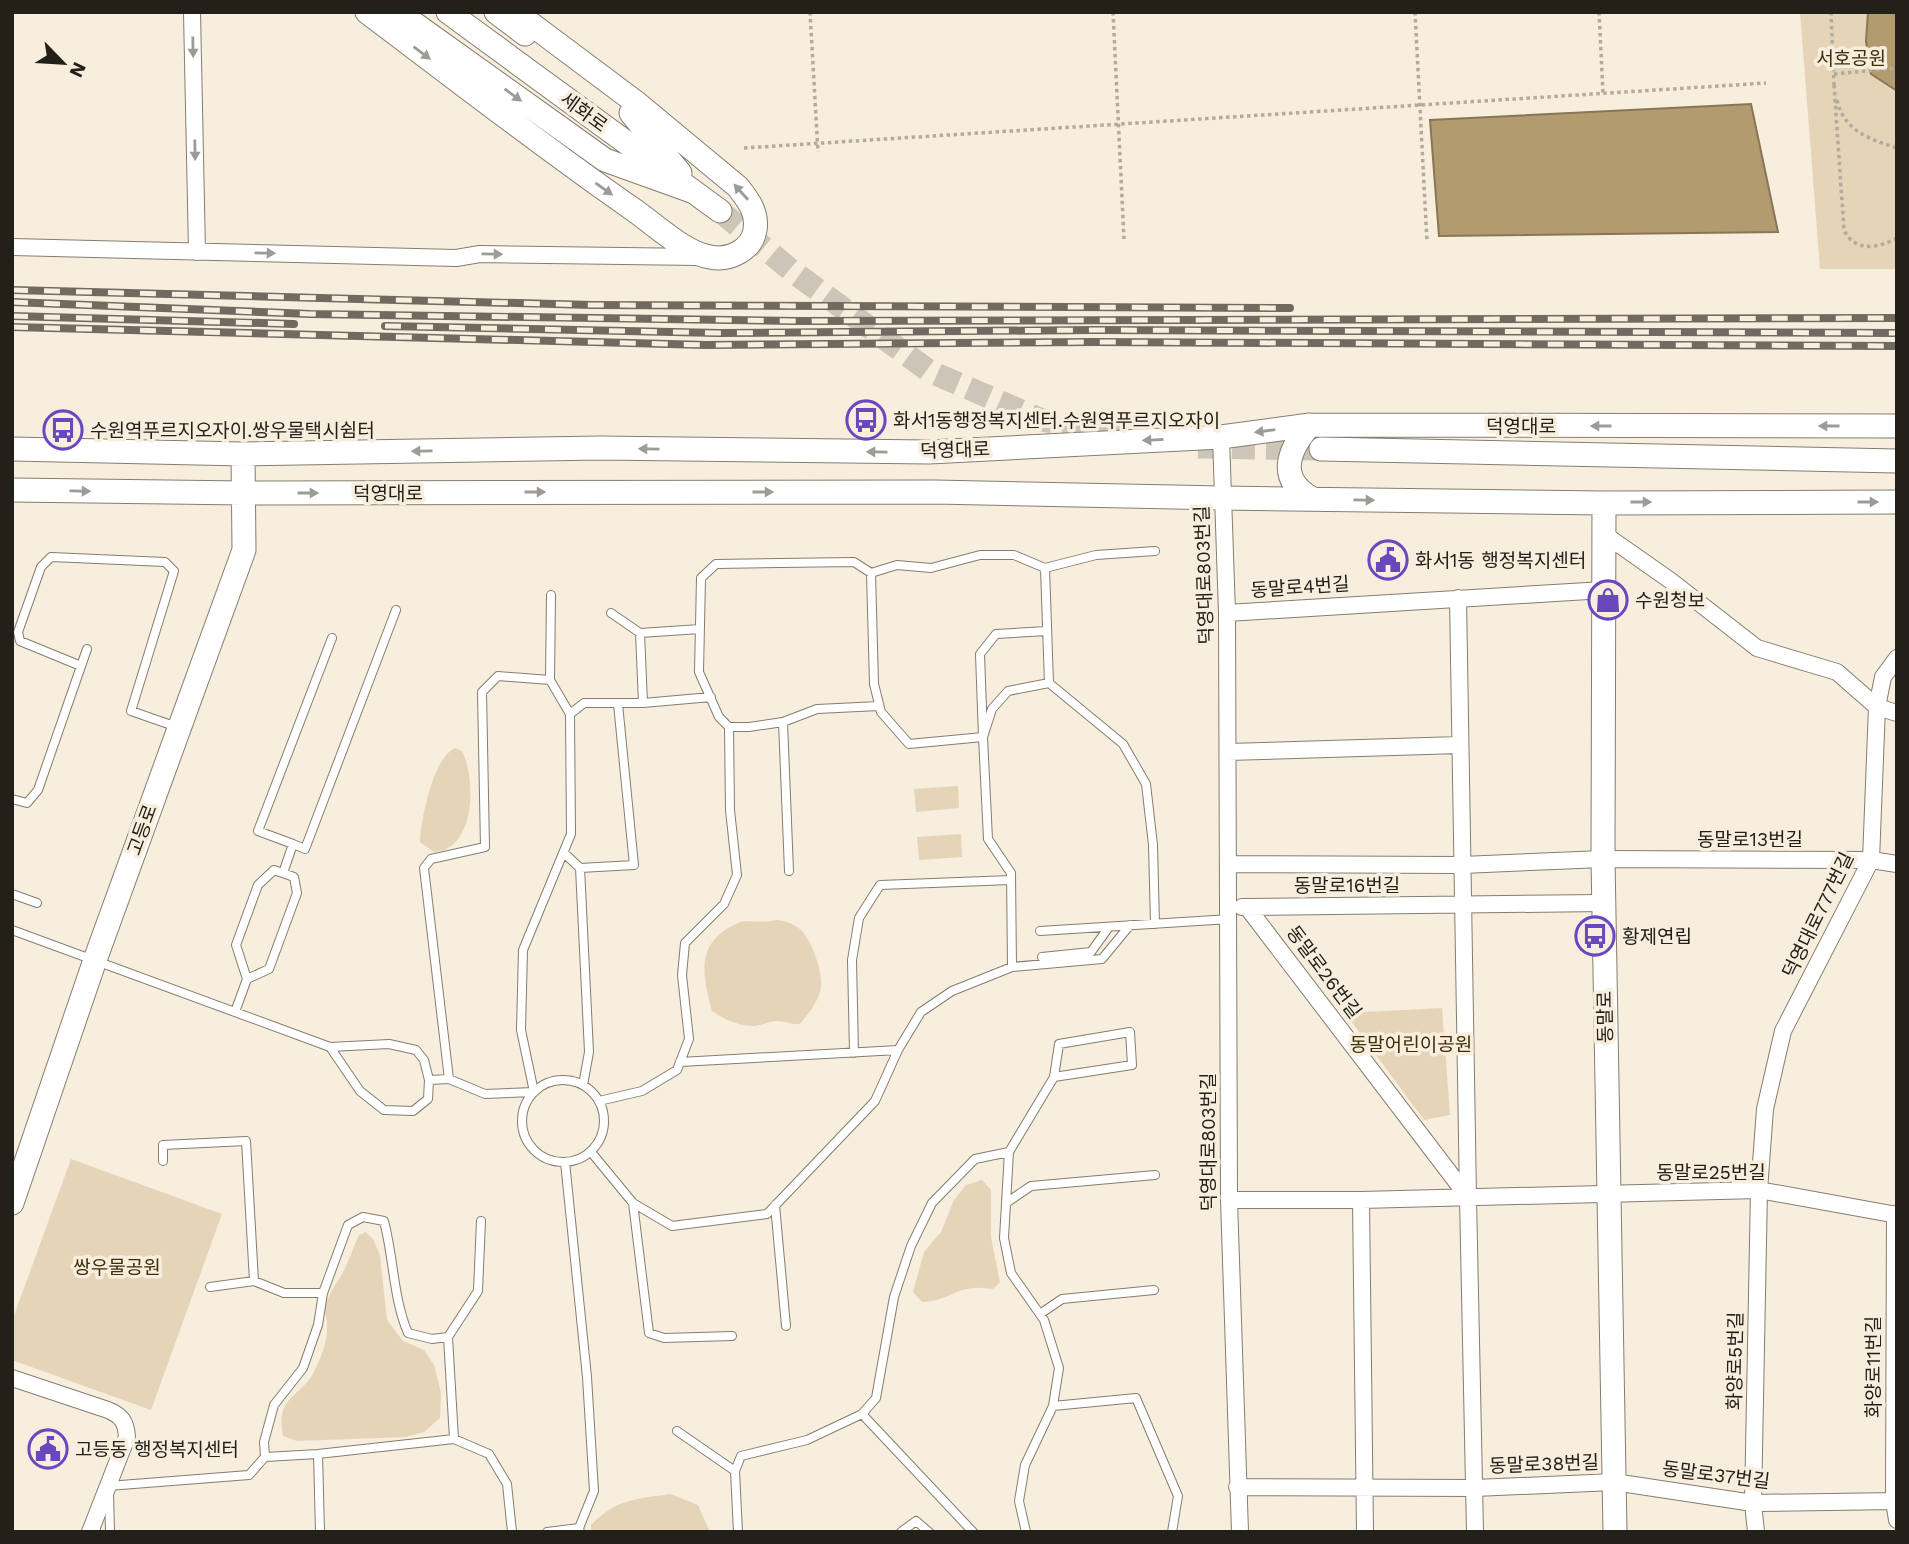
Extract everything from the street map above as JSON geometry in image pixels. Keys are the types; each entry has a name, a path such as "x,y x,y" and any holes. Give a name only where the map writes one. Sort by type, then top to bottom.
{"main road":[{"path":"367,12 589,179 688,248 710,257 733,256 746,247 755,234 757,218 750,202 738,187 638,104 515,12"},
{"path":"398,12 605,160 694,192"},
{"name":"세화로","path":"447,12 720,211"},
{"path":"496,12 637,117 694,192"},
{"path":"1310,425 1291,453 1288,470 1304,495 1313,499"},
{"name":"덕영대로","path":"12,449 243,454 600,448 929,452 1221,437 1310,425 1897,426"},
{"name":"덕영대로","path":"1321,449 1897,461"},
{"name":"고등로","path":"12,1203 95,960 244,550 243,454"},
{"name":"덕영대로","path":"12,490 245,493 935,492 1604,503 1897,502"},
{"name":"동말로","path":"1604,503 1602,859 1615,1532"}],"street":[{"path":"192,12 197,252"},
{"path":"12,247 456,258 480,254 710,257"},
{"name":"덕영대로803번길","path":"1221,437 1227,613 1230,864 1229,1200 1240,1532"},
{"path":"1604,534 1671,580 1757,648 1837,672 1877,707 1897,713"},
{"name":"동말로4번길","path":"1227,613 1604,590"},
{"path":"1458,598 1475,1488"},
{"name":"덕영대로777번길","path":"1759,1190 1765,1110 1783,1031 1871,860 1877,707 1884,677 1897,658"},
{"path":"1228,752 1460,745"},
{"name":"동말로13번길","path":"1230,864 1462,865 1602,859 1871,860 1897,863"},
{"name":"동말로16번길","path":"1230,913 1247,906 1604,903"},
{"name":"동말로26번길","path":"1247,906 1468,1197"},
{"name":"동말로25번길","path":"1608,1195 1759,1190 1896,1215"},
{"name":"화양로5번길","path":"1756,1532 1754,1503 1759,1190"},
{"path":"1229,1200 1608,1195"},
{"path":"1361,1200 1365,1532"},
{"name":"화양로11번길","path":"1896,1215 1897,1520"},
{"path":"12,1378 120,1415 127,1425 127,1437 90,1532"},
{"name":"동말로37번길","path":"1614,1482 1754,1503 1895,1501"},
{"name":"동말로38번길","path":"1237,1487 1475,1488 1614,1482"},
{"name":"동말로38번길","path":"1475,1488 1475,1532"}],"lane":[{"path":"871,573 897,565 930,568 980,555 1014,555 1045,568 1096,555 1155,551"},
{"path":"81,666 20,641 18,632 41,567 51,557 165,562 174,571 131,711 179,728"},
{"path":"599,1101 642,1091 677,1070 689,1038 682,975 685,943 724,904 737,875 730,810 729,727 719,717 699,672 701,578 716,564 854,562 871,573"},
{"path":"1045,568 1049,683 1123,744 1146,784 1153,845 1155,924"},
{"path":"871,573 874,684 881,712 909,744 984,737"},
{"path":"534,1092 521,1030 523,950 571,834 570,714 550,680 551,594"},
{"path":"332,638 258,831 305,849 396,610"},
{"path":"611,613 640,633 700,629"},
{"path":"1012,967 1011,873 988,839 980,654 996,634 1047,631"},
{"path":"640,633 643,703"},
{"path":"12,799 27,803 37,790 87,649"},
{"path":"449,1079 424,868 431,859 485,847 482,692 498,676 550,680"},
{"path":"984,737 992,709 1008,691 1049,683"},
{"path":"570,714 584,703 643,703 711,697"},
{"path":"580,869 634,865 618,704"},
{"path":"729,727 783,722 817,709 879,706"},
{"path":"783,722 789,871"},
{"path":"283,873 293,844"},
{"path":"564,853 580,869 589,1052 583,1085"},
{"path":"235,1012 247,979 236,945 258,885 274,870 294,877 297,893 269,969 247,979"},
{"path":"854,1053 852,960 859,918 880,885 1011,880"},
{"path":"12,894 37,903"},
{"path":"1040,931 1155,924 1230,913"},
{"path":"590,1152 633,1203 672,1226 767,1214 875,1101 898,1050 921,1013 951,991 1012,967 1102,959 1130,925"},
{"path":"1042,957 1091,953 1110,927"},
{"path":"12,930 330,1047 389,1044 416,1050 424,1060 429,1080 428,1099 414,1111 384,1110 360,1091 330,1047"},
{"path":"1026,1532 1019,1501 1025,1465 1053,1406 1059,1368 1044,1320 1011,1273 1004,1238 1009,1152 1054,1077 1059,1044 1130,1032 1132,1065 1054,1077"},
{"path":"680,1062 898,1050"},
{"path":"429,1080 449,1079 485,1094 534,1092"},
{"path":"564,1079 583,1085 599,1101 603,1110 605,1124 601,1137 583,1157 565,1162 543,1157 532,1149 525,1137 522,1123 524,1110 534,1092 550,1082 564,1079"},
{"path":"163,1161 163,1145 246,1141 254,1282"},
{"path":"738,1532 735,1471 741,1456 807,1440 862,1414 876,1398 894,1297 911,1246 932,1203 975,1159 1009,1152"},
{"path":"547,1532 579,1530 594,1491 587,1377 565,1162"},
{"path":"1006,1203 1031,1186 1155,1175"},
{"path":"633,1203 649,1333 664,1338 732,1336"},
{"path":"775,1205 786,1326"},
{"path":"265,1457 264,1442 274,1405 303,1368 318,1325 323,1293 348,1225 363,1217 384,1221 391,1248 398,1310 408,1333 432,1339 448,1337"},
{"path":"454,1439 448,1337 478,1291 481,1221"},
{"path":"210,1287 254,1282 284,1293 323,1293"},
{"path":"1040,1314 1062,1299 1154,1290"},
{"path":"1053,1406 1136,1398 1178,1496 1172,1532"},
{"path":"862,1414 973,1532"},
{"path":"677,1431 735,1471"},
{"path":"110,1532 108,1486 249,1475 265,1457 454,1439 489,1454 508,1484 512,1532"},
{"path":"318,1454 320,1532"},
{"path":"901,1532 916,1521 929,1532"}],"path":[{"path":"810,12 818,152"},
{"path":"1113,12 1124,239"},
{"path":"1415,12 1427,242"},
{"path":"1599,12 1603,93"},
{"path":"1831,12 1844,230 1850,241 1861,246 1882,244 1897,238"},
{"path":"1834,74 1897,68"},
{"path":"744,148 1766,83"},
{"path":"1834,85 1842,116 1848,124 1863,135 1897,148"}],"green space":[{"name":"서호공원","path":"1800,12 1897,12 1897,269 1820,269"},
{"path":"455,748 462,751 467,763 469,811 458,839 448,848 434,852 420,842 423,819 440,764"},
{"path":"958,786 959,808 916,812 914,789"},
{"path":"961,834 962,857 919,860 917,837"},
{"path":"776,920 801,930 816,956 821,986 810,1011 800,1024 778,1021 755,1026 732,1022 712,1011 704,972 708,949 714,940 738,923"},
{"name":"동말어린이공원","path":"1442,1008 1450,1115 1424,1120 1345,1013"},
{"name":"쌍우물공원","path":"71,1159 222,1214 151,1410 12,1360 12,1321"},
{"path":"982,1180 991,1190 991,1237 1000,1282 993,1289 967,1289 922,1302 913,1292 924,1252 941,1232 954,1200 966,1185"},
{"path":"366,1232 373,1239 380,1255 387,1320 403,1341 424,1350 434,1365 441,1393 440,1418 424,1432 405,1437 297,1441 283,1436 282,1413 290,1399 308,1381 324,1349 327,1331 325,1309 328,1298 359,1235"},
{"path":"670,1494 698,1505 710,1532 591,1532 591,1525 600,1516 618,1505"}],"shaded area":[{"path":"1868,12 1897,12 1897,91 1871,74 1866,41"},
{"path":"1751,104 1778,232 1439,236 1430,120"}],"tunnel":[{"path":"720,211 792,271 929,371 1042,420 1134,438"},
{"path":"1198,447 1321,449"}],"railway":[{"path":"12,290 592,305 1290,308"},
{"path":"12,302 310,314 796,321 1897,318"},
{"path":"12,316 294,324"},
{"path":"385,326 719,333 1095,330 1897,333"},
{"path":"12,327 706,345 1096,342 1897,346"}],"place":[{"name":"화서1동행정복지센터.수원역푸르지오자이","path":"866,420"},
{"name":"수원역푸르지오자이.쌍우물택시쉼터","path":"63,430"},
{"name":"화서1동 행정복지센터","path":"1388,560"},
{"name":"수원청보","path":"1608,600"},
{"name":"황제연립","path":"1595,936"},
{"name":"고등동 행정복지센터","path":"48,1449"}]}
